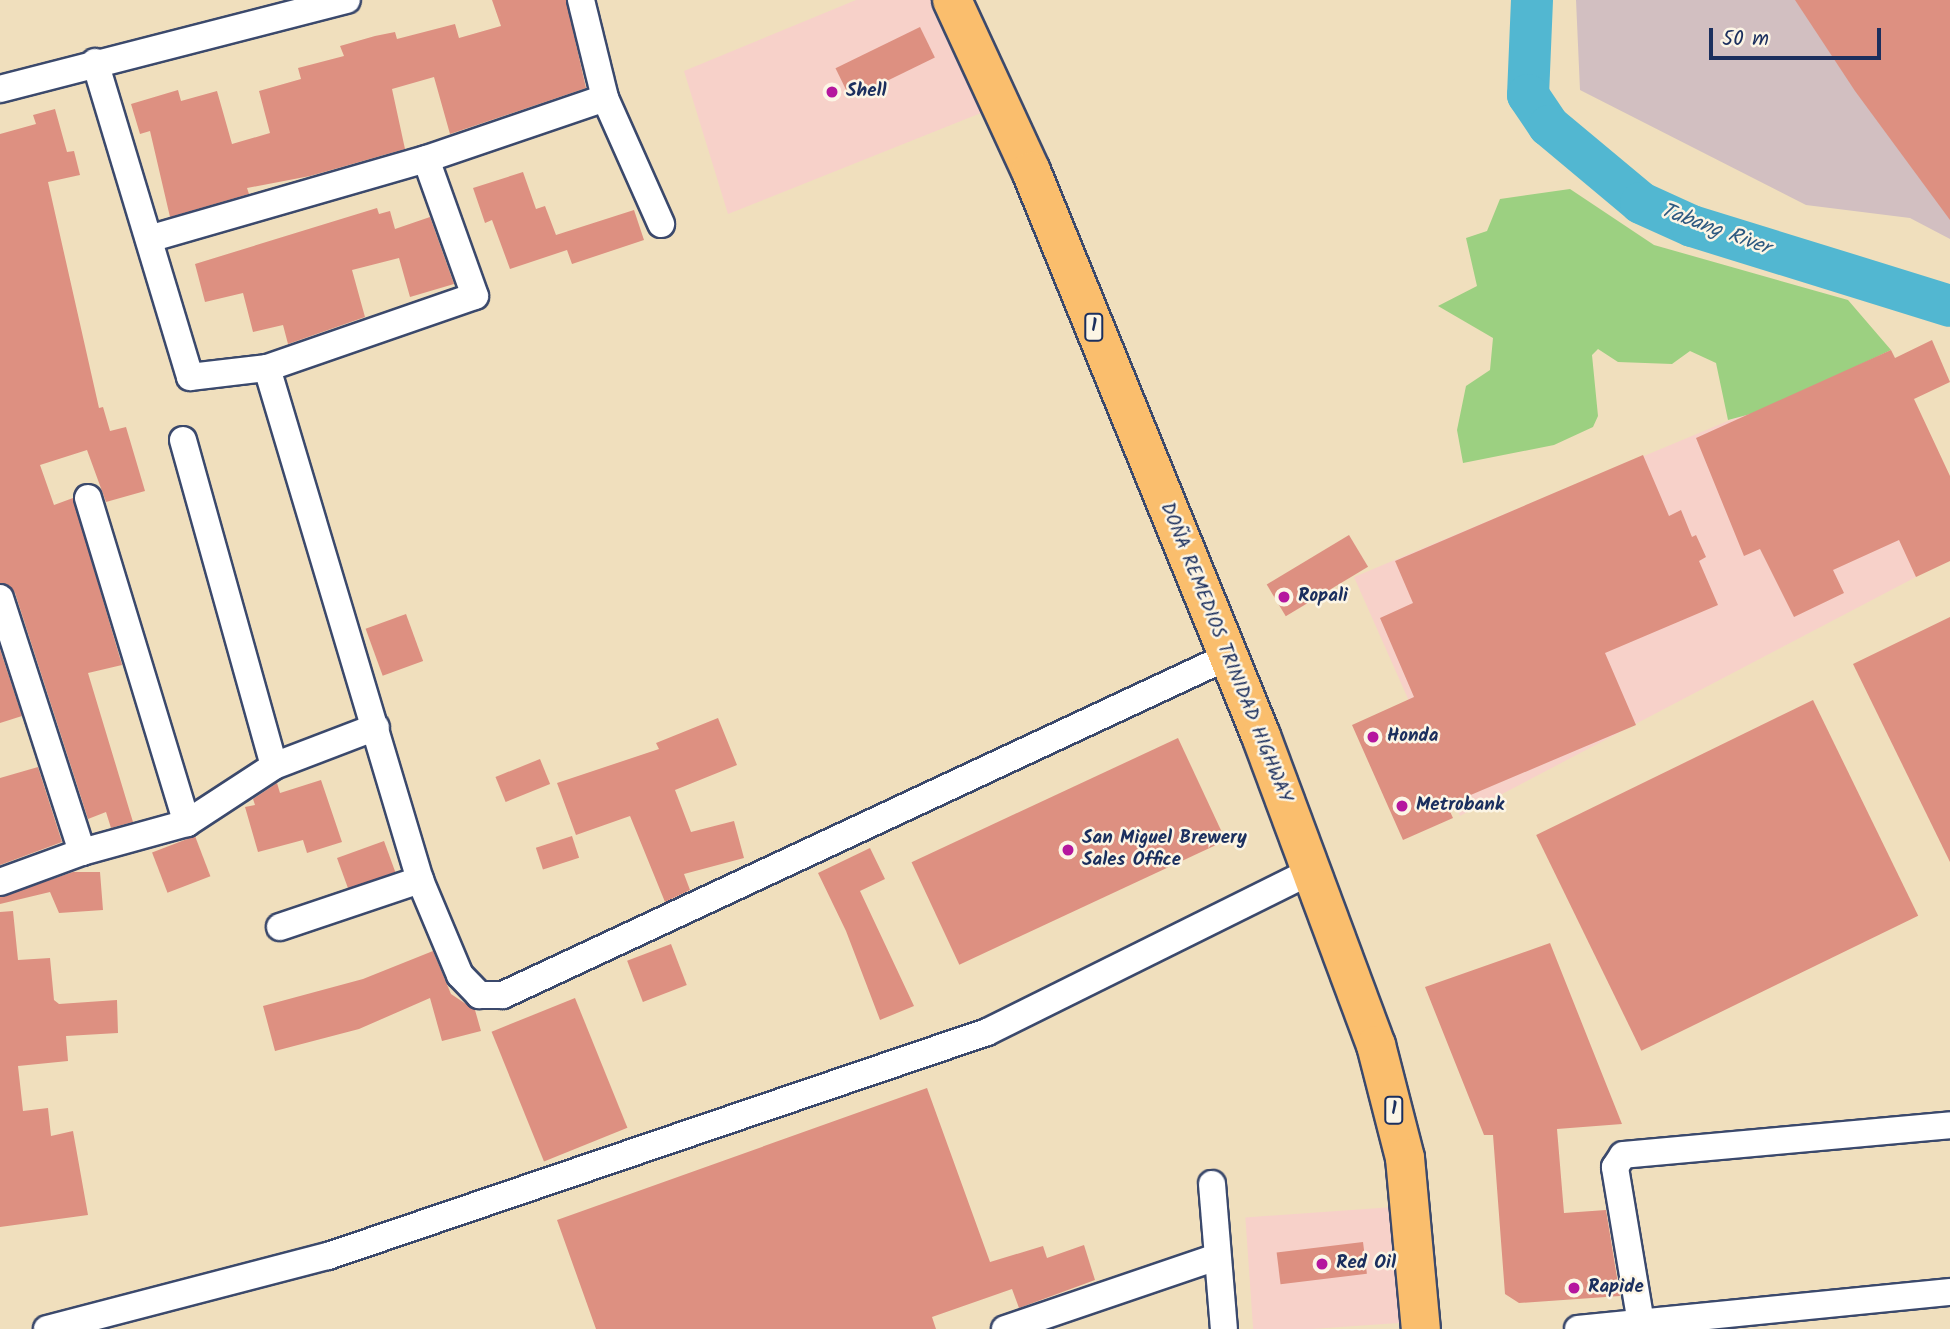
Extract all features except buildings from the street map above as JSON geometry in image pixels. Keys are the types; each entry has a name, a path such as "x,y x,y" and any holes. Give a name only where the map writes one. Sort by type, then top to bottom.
{"highway":[{"name":"DOÑA REMEDIOS TRINIDAD HIGHWAY","path":"952,0 1031,171 1312,871 1376,1045 1392,1102 1411,1197 1421,1329"}],"street":[{"path":"0,89 95,62 347,0"},
{"path":"581,0 605,98 661,224"},
{"path":"95,62 190,377 267,368 475,296 426,159"},
{"path":"149,239 426,159 605,98"},
{"path":"267,368 420,880 460,975 479,995 503,995 1227,657"},
{"path":"183,440 274,766"},
{"path":"88,498 187,823"},
{"path":"0,598 82,852"},
{"path":"0,883 82,852 187,823 274,766 376,727"},
{"path":"47,1329 328,1256 525,1193 987,1032 1312,871"},
{"path":"281,927 420,880"},
{"path":"1641,1326 1615,1167 1623,1155 1950,1125"},
{"path":"1212,1184 1224,1329"},
{"path":"1005,1329 1216,1257"},
{"path":"1578,1329 1641,1326 1950,1292"}],"shaded area":[{"name":"Shell","path":"856,0 935,0 981,113 728,214 684,71"},
{"path":"1576,0 1950,0 1950,239 1910,218 1806,205 1580,90"},
{"path":"1869,362 1916,577 1460,816 1354,577"},
{"path":"1394,1207 1402,1323 1312,1329 1253,1329 1245,1217"}],"green space":[{"path":"1570,189 1654,245 1848,300 1891,350 1762,411 1728,420 1716,363 1690,351 1672,364 1618,362 1598,349 1592,355 1598,416 1593,427 1554,445 1463,463 1457,430 1466,386 1490,370 1493,338 1438,306 1477,286 1466,238 1487,231 1500,199"}],"waterway":[{"name":"Tabang River","path":"1532,0 1528,95 1549,126 1641,203 1692,226 1950,306"}],"place":[{"name":"Shell","path":"832,92"},
{"name":"Ropali","path":"1284,597"},
{"name":"Honda","path":"1373,737"},
{"name":"Metrobank","path":"1402,806"},
{"name":"San Miguel Brewery Sales Office","path":"1068,850"},
{"name":"Red Oil","path":"1322,1264"},
{"name":"Rapide","path":"1574,1288"}]}
